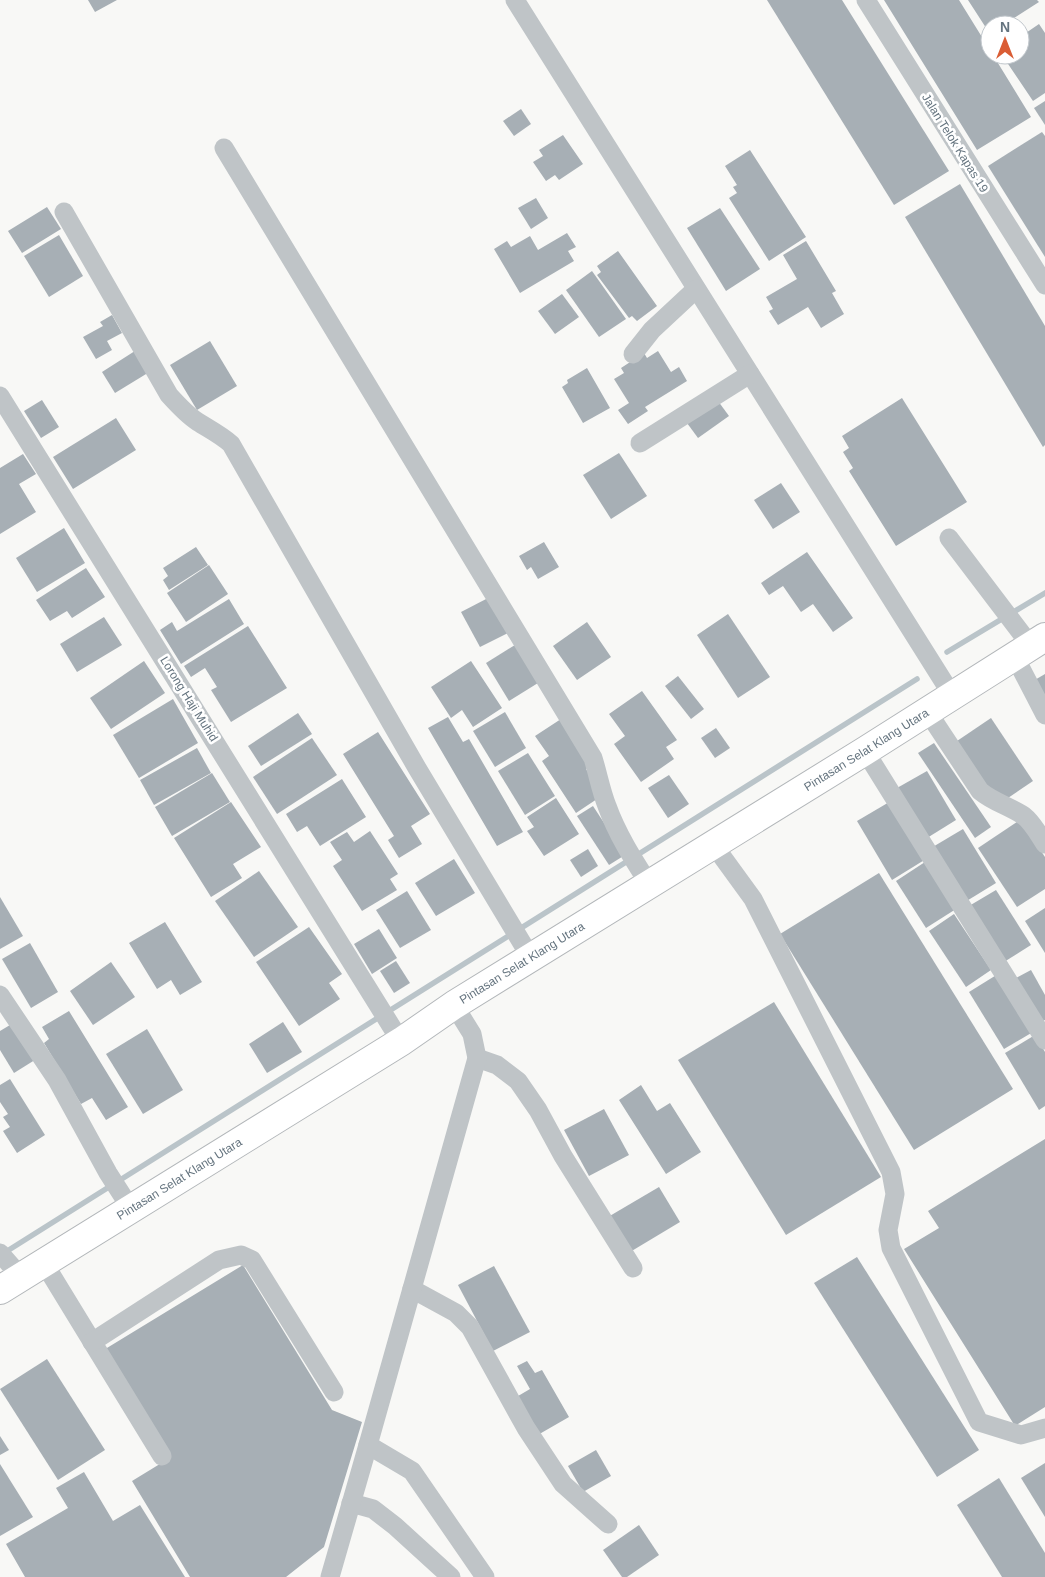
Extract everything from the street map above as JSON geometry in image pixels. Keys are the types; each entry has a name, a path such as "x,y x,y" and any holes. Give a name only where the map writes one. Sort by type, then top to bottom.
{"highway":[{"name":"Pintasan Selat Klang Utara","path":"7,1270 44,1263 126,1202 398,1035 454,1005 527,951 646,878 713,844 865,751 952,695 1027,641"}],"street":[{"path":"514,0 952,695"},
{"name":"Jalan Telok Kapas 19","path":"866,0 1045,285"},
{"path":"224,148 593,758 606,804 617,831 646,878"},
{"path":"64,212 169,395 197,421 223,436 231,444 417,768 527,951"},
{"path":"633,354 652,330 696,289"},
{"path":"640,443 750,374"},
{"name":"Lorong Haji Muhid","path":"0,396 398,1035"},
{"path":"950,538 1027,641 1045,715"},
{"path":"927,711 980,791 990,800 1004,805 1025,817 1045,844"},
{"path":"865,751 1045,1040"},
{"path":"713,844 753,899 892,1172 895,1194 888,1230 891,1248 979,1422 1021,1435 1045,1428"},
{"path":"0,995 57,1080 126,1202"},
{"path":"330,1577 355,1504 368,1445 477,1058 472,1034 454,1005"},
{"path":"477,1058 497,1065 518,1081 538,1110 563,1156 633,1268"},
{"path":"92,1342 219,1260 240,1254 252,1260 334,1392"},
{"path":"44,1263 162,1456"},
{"path":"412,1289 456,1314 470,1327 526,1428 563,1484 608,1524"},
{"path":"368,1445 412,1471 485,1577"},
{"path":"355,1504 373,1509 395,1526 451,1577"}],"building":[{"path":"88,0 117,0 95,12"},
{"path":"767,0 842,0 949,171 894,205"},
{"path":"884,0 959,0 980,34 980,65 999,65 1031,117 977,150"},
{"path":"968,0 1037,0 1039,2 1019,15 980,15 980,19"},
{"path":"1039,24 1045,33 1045,93 1033,101 1009,65 1030,65 1030,30"},
{"path":"1045,101 1045,125 1034,108"},
{"path":"521,109 531,124 514,136 503,121"},
{"path":"1042,132 1045,136 1045,257 988,166"},
{"path":"563,135 583,164 559,180 555,175 546,181 533,162 543,156 539,150"},
{"path":"750,150 806,237 769,261 729,198 737,193 733,187 737,185 725,166"},
{"path":"960,184 1045,326 1045,445 1043,447 905,217"},
{"path":"536,198 548,218 531,229 518,208"},
{"path":"47,207 61,229 22,253 8,231"},
{"path":"720,208 760,269 726,291 687,228"},
{"path":"567,233 576,247 568,251 574,261 520,293 494,249 507,241 511,247 530,236 538,250"},
{"path":"59,235 83,276 49,297 24,256"},
{"path":"806,241 836,291 832,293 844,314 821,328 808,307 778,325 769,311 773,309 766,297 797,279 783,255"},
{"path":"618,251 657,306 637,321 632,316 629,318 597,275 601,272 597,266"},
{"path":"592,271 626,319 599,337 566,290"},
{"path":"562,294 579,317 555,334 538,311"},
{"path":"112,315 122,333 107,341 112,350 96,359 83,337 103,326 100,322"},
{"path":"210,341 237,386 197,410 170,365"},
{"path":"138,349 151,371 115,393 102,372"},
{"path":"658,351 671,372 679,367 687,381 645,407 648,411 628,424 618,410 629,403 614,379 624,373 621,368 644,353 647,358"},
{"path":"587,368 610,408 583,423 562,387 568,383 567,380"},
{"path":"902,398 967,502 896,546 849,471 853,468 843,452 849,448 842,436"},
{"path":"42,400 59,427 41,438 24,411"},
{"path":"718,401 729,416 698,438 687,423"},
{"path":"116,418 136,450 73,489 53,457"},
{"path":"619,453 647,496 611,519 583,475"},
{"path":"23,454 36,474 19,484 36,512 0,534 0,468"},
{"path":"781,483 800,512 773,529 754,500"},
{"path":"64,528 85,563 37,592 16,558"},
{"path":"544,542 559,567 538,579 531,567 527,570 519,556"},
{"path":"196,547 208,565 169,590 163,580 168,576 163,568"},
{"path":"807,552 853,618 833,632 813,604 801,612 783,586 769,595 761,583"},
{"path":"209,565 228,594 186,622 167,593"},
{"path":"86,568 105,597 72,618 67,611 50,621 36,600"},
{"path":"490,597 508,633 480,647 461,612"},
{"path":"229,599 244,624 181,664 160,630 172,622 177,631"},
{"path":"728,614 770,677 738,698 697,635"},
{"path":"104,617 122,645 77,672 60,644"},
{"path":"587,622 611,657 577,680 553,646"},
{"path":"248,626 287,688 231,722 211,690 217,687 205,668 191,677 184,666"},
{"path":"515,645 538,683 509,701 486,663"},
{"path":"144,661 165,693 111,729 90,698"},
{"path":"471,661 502,708 473,727 462,710 451,718 431,687"},
{"path":"1045,674 1045,700 1033,681"},
{"path":"678,676 704,709 691,719 665,686"},
{"path":"642,691 677,740 666,747 674,759 641,782 614,744 625,736 609,714"},
{"path":"173,699 198,743 139,778 113,735"},
{"path":"505,712 526,748 495,767 473,731"},
{"path":"298,713 312,734 261,766 248,746"},
{"path":"448,717 463,742 469,739 523,832 497,846 428,728"},
{"path":"991,718 1033,781 999,804 957,741"},
{"path":"561,719 592,765 586,769 603,795 576,813 542,761 549,756 535,736"},
{"path":"716,728 730,748 715,758 701,738"},
{"path":"378,732 430,814 411,826 422,844 399,858 388,840 394,836 343,754"},
{"path":"312,738 337,775 277,814 253,777"},
{"path":"934,743 991,827 975,838 918,753"},
{"path":"197,748 211,773 154,805 140,780"},
{"path":"528,753 555,796 525,815 498,771"},
{"path":"927,771 956,820 927,838 897,788"},
{"path":"212,773 230,802 172,836 155,807"},
{"path":"669,775 689,804 668,818 648,788"},
{"path":"342,779 366,817 320,846 307,826 297,832 286,814"},
{"path":"556,798 579,834 544,856 527,831 534,827 527,817"},
{"path":"891,801 926,859 892,880 857,821"},
{"path":"231,802 261,847 233,864 242,878 211,897 174,838"},
{"path":"593,806 625,855 609,865 577,816"},
{"path":"1020,820 1045,857 1045,889 1017,907 978,848"},
{"path":"963,829 996,883 965,902 931,848"},
{"path":"370,831 398,874 390,879 397,890 362,911 333,866 342,860 330,842 347,832 354,842"},
{"path":"588,849 598,866 581,877 570,860"},
{"path":"454,859 475,893 436,916 415,883"},
{"path":"925,862 956,909 926,928 896,881"},
{"path":"259,871 298,927 254,957 215,901"},
{"path":"879,873 1013,1089 914,1150 780,934"},
{"path":"996,890 1031,945 1004,962 969,906"},
{"path":"407,891 431,930 400,948 376,910"},
{"path":"0,897 23,936 0,949"},
{"path":"1045,908 1045,953 1025,921"},
{"path":"954,914 991,970 966,987 929,931"},
{"path":"165,922 202,982 180,995 171,980 157,989 129,943"},
{"path":"309,927 342,974 329,983 340,999 299,1026 256,962"},
{"path":"379,929 397,958 372,974 354,944"},
{"path":"30,943 58,992 31,1008 2,959"},
{"path":"396,961 410,983 394,993 380,971"},
{"path":"111,962 135,997 93,1025 70,991"},
{"path":"1031,970 1045,995 1045,1020 1039,1023 1014,979"},
{"path":"998,974 1033,1032 1004,1049 969,992"},
{"path":"774,1002 881,1177 786,1235 678,1060"},
{"path":"69,1011 128,1107 106,1120 92,1098 81,1104 44,1043 49,1039 42,1027"},
{"path":"15,1022 38,1058 14,1073 0,1050 0,1031"},
{"path":"283,1022 302,1052 267,1073 249,1044"},
{"path":"147,1029 183,1090 143,1114 106,1054"},
{"path":"1035,1035 1045,1052 1045,1106 1039,1110 1005,1053"},
{"path":"10,1079 45,1135 17,1153 3,1131 10,1127 3,1117 8,1114 0,1102 0,1085"},
{"path":"641,1085 657,1111 670,1103 701,1152 666,1174 619,1100"},
{"path":"604,1109 629,1155 589,1176 564,1130"},
{"path":"1045,1139 1045,1407 1015,1426 904,1249 939,1228 928,1211"},
{"path":"659,1187 680,1222 630,1252 608,1217"},
{"path":"857,1257 979,1450 937,1477 814,1283"},
{"path":"243,1265 332,1410 362,1422 324,1547 286,1577 190,1577 132,1481 168,1459 102,1351"},
{"path":"494,1266 530,1332 493,1351 458,1285"},
{"path":"47,1359 105,1450 58,1480 0,1389"},
{"path":"527,1361 535,1373 542,1370 569,1417 529,1440 513,1399 530,1389 517,1366"},
{"path":"0,1436 9,1450 0,1455"},
{"path":"596,1450 611,1476 583,1492 568,1466"},
{"path":"1045,1463 1045,1517 1021,1478"},
{"path":"0,1464 33,1517 0,1536"},
{"path":"84,1472 113,1521 140,1505 185,1577 25,1577 6,1544 68,1508 56,1488"},
{"path":"999,1478 1045,1553 1045,1577 1002,1577 957,1505"},
{"path":"639,1525 659,1555 627,1577 622,1577 603,1550"}],"waterway":[{"path":"947,652 1045,593"},
{"path":"4,1253 917,679"}]}
